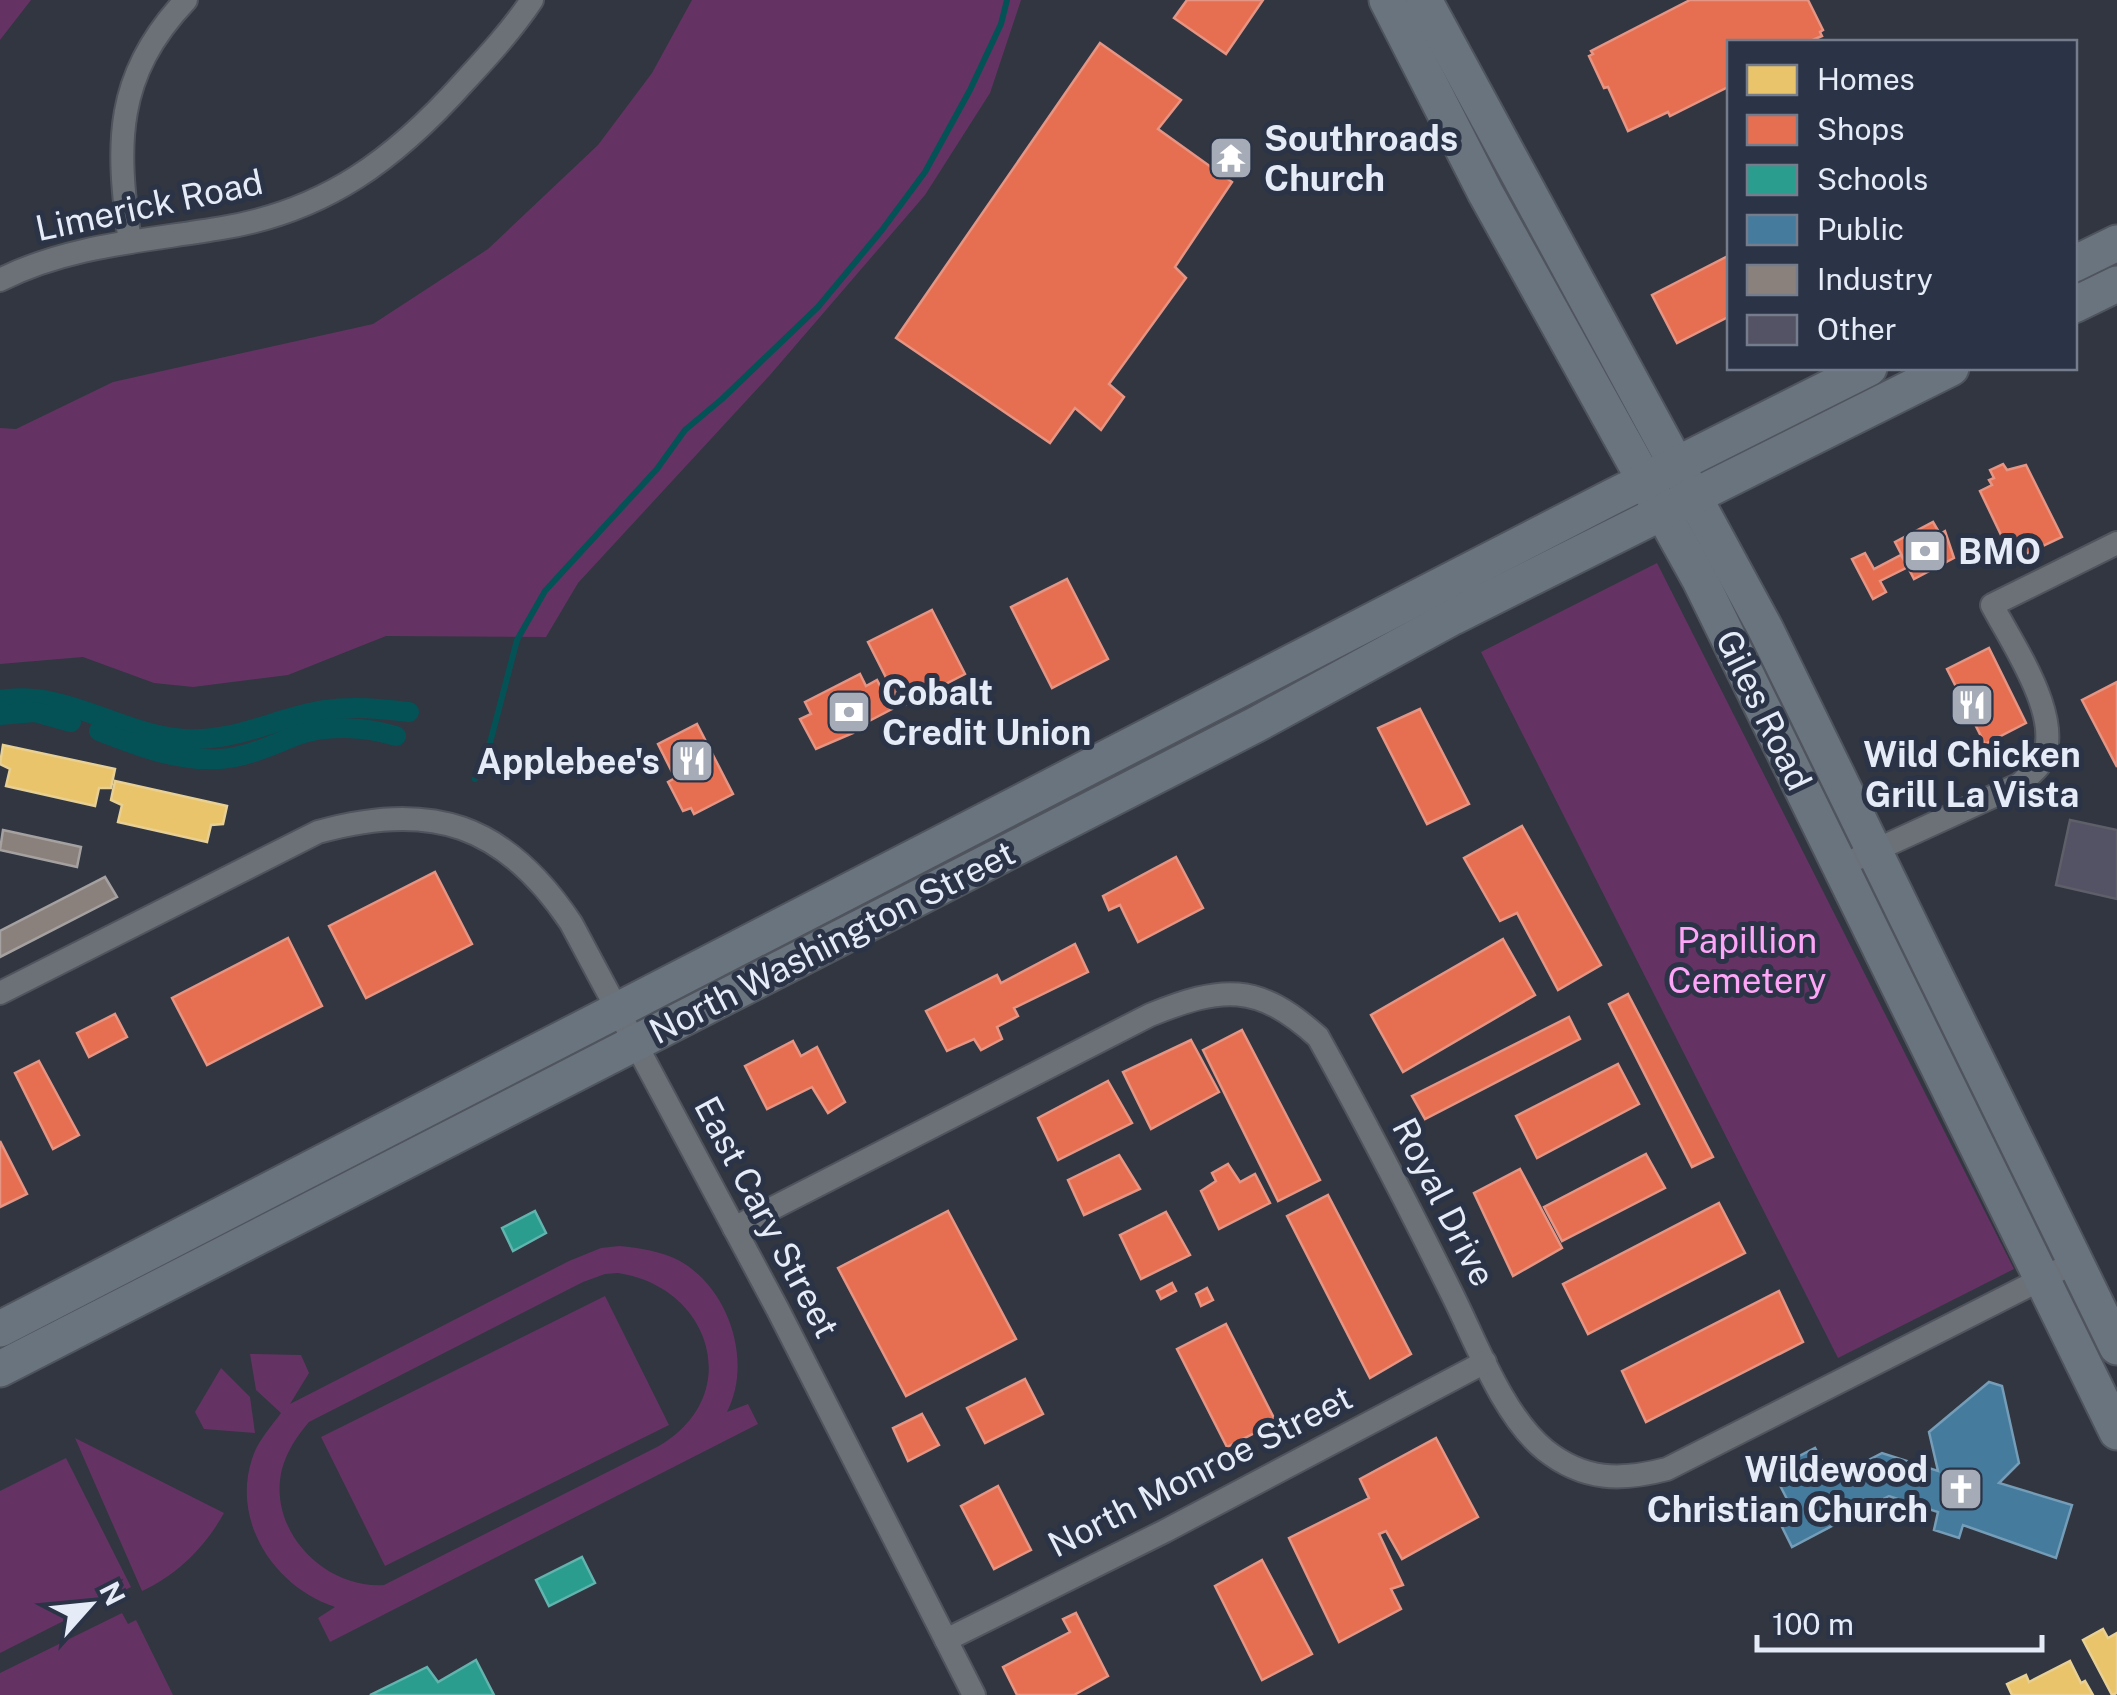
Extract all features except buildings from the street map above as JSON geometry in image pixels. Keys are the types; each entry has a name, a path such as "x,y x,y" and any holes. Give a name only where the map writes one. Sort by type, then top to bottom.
{"main road":[{"name":"Giles Road","path":"1387,0 1484,192 1700,580 2117,1432"},
{"name":"Giles Road","path":"1424,0 1696,496 2117,1347"},
{"path":"2077,263 2117,243"},
{"path":"2077,304 2117,284"},
{"name":"North Washington Street","path":"0,1328 1866,370"},
{"name":"North Washington Street","path":"0,1369 1257,724 1453,616 1947,370"}],"street":[{"path":"130,242 120,136 134,78 164,23 186,0"},
{"name":"Limerick Road","path":"0,280 66,254 227,228 281,214 338,191 380,164 426,125 511,31 532,0"},
{"path":"1840,866 2020,784 2040,766 2048,741 2045,709 1992,605 2117,543"},
{"name":"East Cary Street","path":"0,993 318,832 385,817 443,823 495,843 518,859 546,887 571,924 618,1010 974,1695"},
{"name":"Royal Drive","path":"734,1228 1150,1014 1191,998 1238,992 1266,1000 1296,1016 1318,1037 1485,1362 1523,1427 1544,1449 1592,1476 1634,1477 1667,1469 2075,1262"},
{"name":"North Monroe Street","path":"946,1640 1151,1538 1485,1362"}],"green space":[{"path":"0,0 31,0 0,40"},
{"path":"692,0 1021,0 990,93 925,195 770,375 578,583 546,637 386,636 288,675 193,687 154,683 83,657 0,664 0,428 16,429 113,382 373,324 488,249 598,145 652,73"},
{"name":"Papillion Cemetery","path":"1657,563 2014,1269 1838,1358 1481,652"},
{"path":"619,1246 665,1255 697,1273 712,1289 732,1328 736,1349 738,1371 727,1412 748,1404 758,1424 330,1642 318,1618 335,1607 294,1585 277,1569 253,1529 247,1483 252,1459 281,1413 256,1390 250,1354 301,1355 309,1373 290,1404 601,1248","holes":["618,1273 650,1282 676,1299 695,1321 706,1346 709,1374 702,1401 685,1426 657,1447 384,1585 362,1584 321,1566 292,1534 283,1513 282,1469 309,1422 583,1282"]},
{"path":"605,1296 669,1425 385,1566 321,1437"},
{"path":"221,1368 250,1397 255,1433 204,1429 195,1412"},
{"path":"75,1438 224,1513 189,1559 142,1591"},
{"path":"66,1458 131,1587 0,1653 0,1491"},
{"path":"122,1613 128,1624 136,1620 173,1695 0,1695 0,1673"}],"waterway":[{"path":"475,779 486,758 517,640 545,591 657,469 685,430 818,307 882,230 925,172 970,90 1001,24 1007,0"},
{"path":"0,700 47,701 138,730 184,739 222,737 326,710 409,712"},
{"path":"0,715 35,712 71,722"},
{"path":"99,731 158,752 205,759 240,756 295,736 333,728 396,736"}],"place":[{"name":"Southroads Church","path":"1231,158"},
{"name":"BMO","path":"1925,551"},
{"name":"Wild Chicken Grill La Vista","path":"1972,705"},
{"name":"Cobalt Credit Union","path":"849,712"},
{"name":"Applebee's","path":"692,761"},
{"name":"Wildewood Christian Church","path":"1961,1489"}]}
